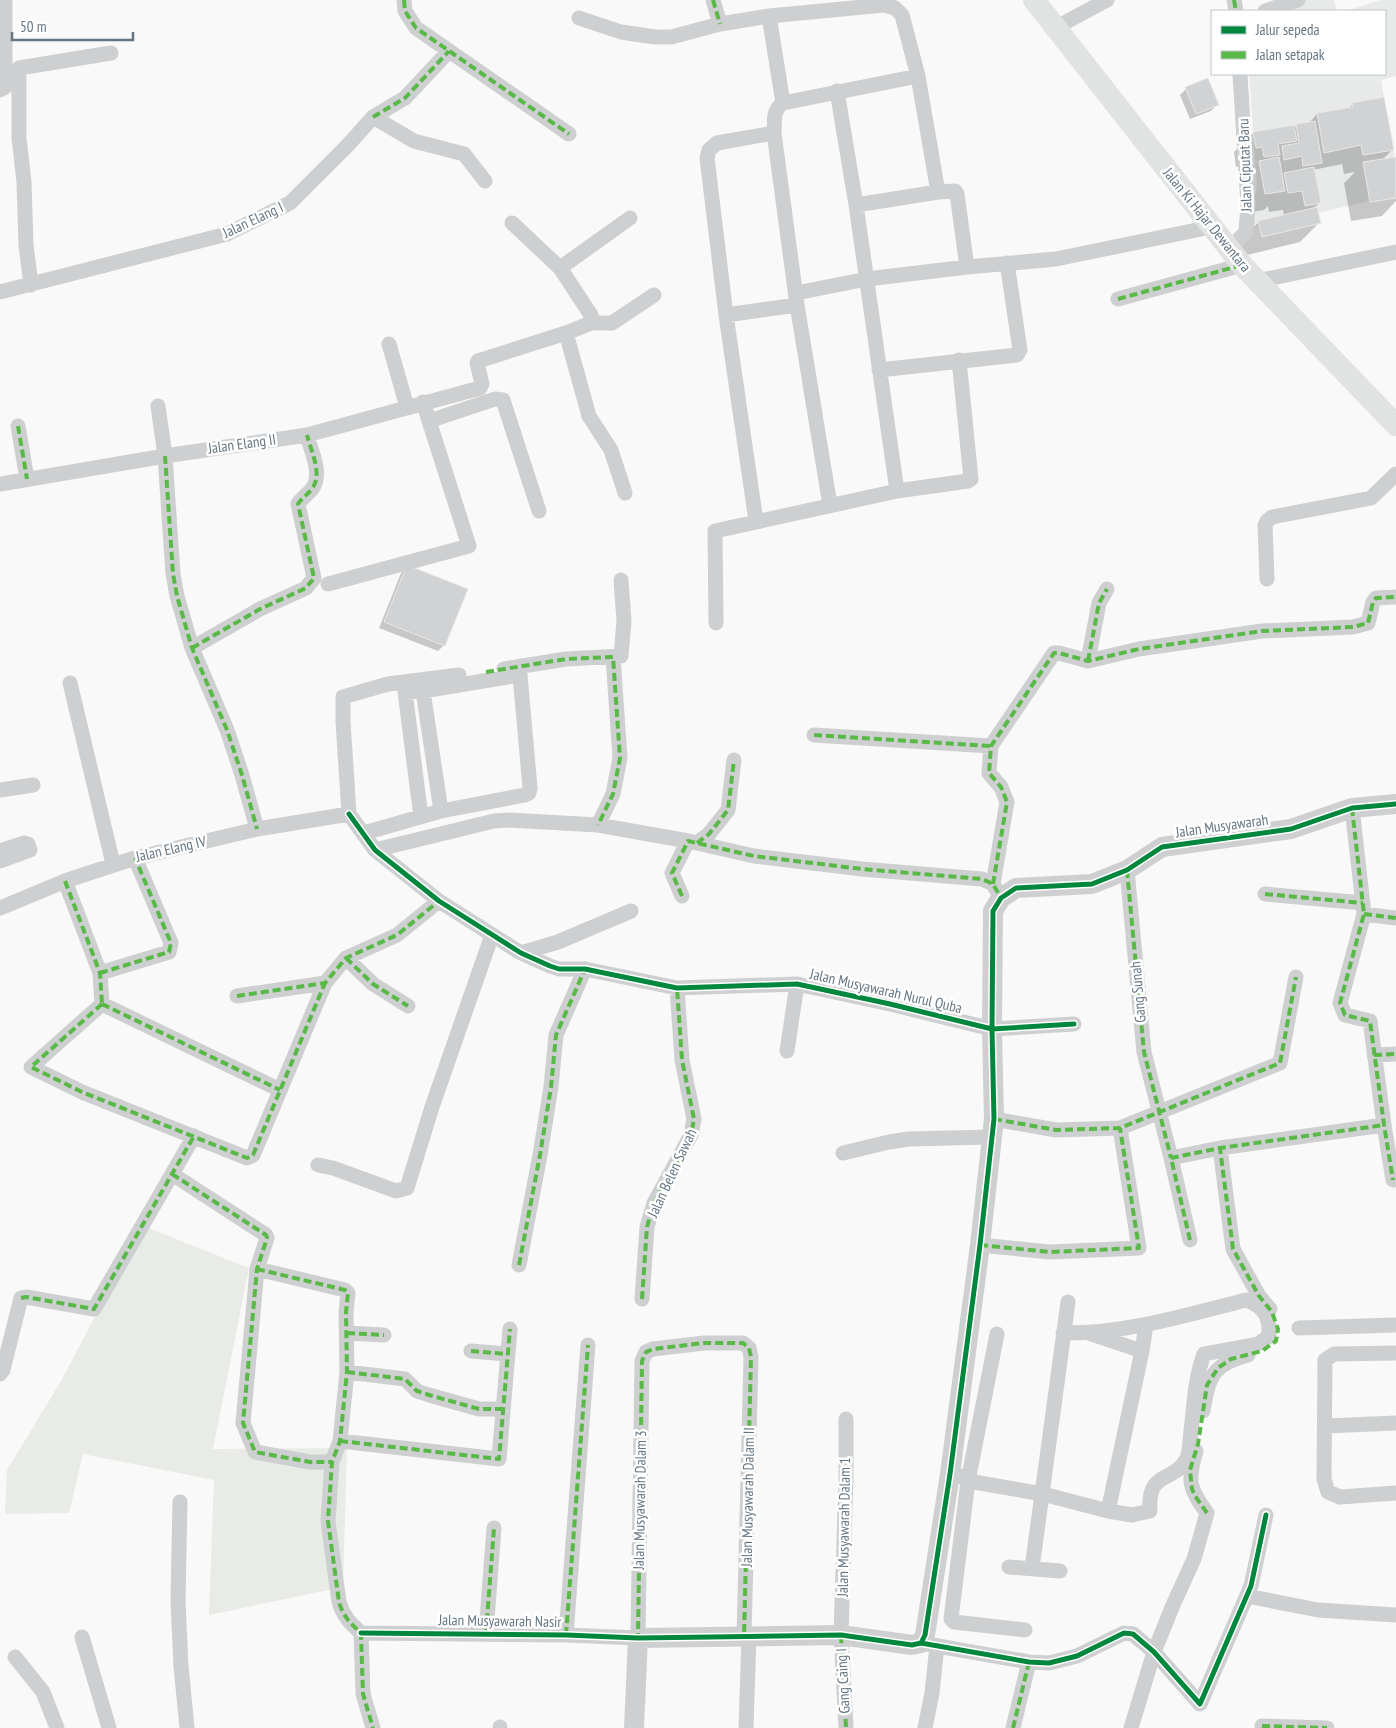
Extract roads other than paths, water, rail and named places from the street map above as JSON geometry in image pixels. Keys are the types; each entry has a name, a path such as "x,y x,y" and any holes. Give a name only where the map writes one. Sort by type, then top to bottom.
{"main road":[{"name":"Jalan Ki Hajar Dewantara","path":"1034,0 1211,227 1243,265 1396,425"}],"street":[{"path":"0,90 5,87 5,0"},
{"path":"404,0 405,11 416,28 569,134"},
{"path":"713,0 720,24"},
{"path":"1055,28 1107,0"},
{"path":"1268,10 1298,0"},
{"path":"579,18 621,32 655,38 671,37 720,24 769,16 890,6 902,15 918,76 938,192"},
{"path":"769,16 783,102"},
{"name":"Jalan Elang I","path":"0,292 227,234 290,202 348,145 373,117 406,98 449,51"},
{"path":"31,285 26,246 24,182 19,138 19,68 110,53"},
{"name":"Jalan Ciputat Baru","path":"1240,75 1248,204 1243,265"},
{"path":"830,505 796,299 774,133 775,112 783,102 918,76"},
{"path":"837,91 867,279 897,491"},
{"path":"373,117 414,141 464,154 485,181"},
{"path":"756,521 726,315 708,153 717,142 774,133"},
{"path":"856,206 951,190 957,194 967,267"},
{"path":"560,268 630,218"},
{"path":"512,223 560,268 591,316 592,323"},
{"path":"726,315 796,299 867,279 1056,259 1211,227"},
{"path":"1118,299 1243,265 1396,252"},
{"path":"880,370 1019,353 1007,263"},
{"path":"625,492 611,450 588,416 566,333 592,323 612,323 654,295"},
{"name":"Jalan Elang II","path":"0,484 164,452 306,435 480,388 482,384 478,361 566,333"},
{"path":"389,344 407,407"},
{"path":"716,623 716,531 897,491 971,479 959,360"},
{"path":"428,421 495,399 503,400 539,511"},
{"path":"328,584 468,546 423,402"},
{"path":"158,406 164,452 173,574 177,596 192,648 230,739 242,775 256,829"},
{"path":"18,426 27,479"},
{"path":"192,648 260,609 306,588 314,578 298,504 316,482 317,472 306,435"},
{"path":"164,452 218,438"},
{"path":"1266,579 1264,525 1267,521 1272,517 1370,498 1396,474"},
{"path":"349,814 343,697 388,684 566,659 621,656 624,621 621,580"},
{"path":"1088,660 1099,603 1107,589"},
{"path":"1025,1630 954,1622 951,1619 955,1479 993,1128 994,911 1007,802 1001,787 989,773 991,746 1054,653 1088,660 1139,649 1262,631 1362,626 1368,624 1373,602 1376,598 1396,597"},
{"path":"598,825 613,794 620,758 613,657"},
{"path":"364,833 421,817 441,811 529,793 520,675 423,691 405,692 421,817"},
{"path":"70,683 113,864"},
{"path":"423,691 441,811"},
{"path":"814,735 991,746"},
{"path":"682,896 672,873 692,842 709,834 728,810 734,760"},
{"path":"0,790 34,784"},
{"name":"Jalan Musyawarah","path":"997,891 1016,888 1092,884 1127,870 1162,846 1291,829 1352,808 1396,804"},
{"path":"1352,808 1364,908 1340,1003 1345,1015 1370,1021 1384,1125 1392,1146 1393,1180"},
{"name":"Jalan Elang IV","path":"0,908 66,881 135,858 256,829 349,814"},
{"name":"Jalan Musyawarah Nurul Quba","path":"349,814 375,850 439,901 522,953 550,966 585,970 676,988 797,984 992,1029 1074,1024"},
{"path":"375,850 502,820 598,825 692,842 754,856 862,869 982,880 997,891"},
{"path":"0,851 24,843 28,844 30,850 29,852 0,861"},
{"path":"100,973 169,952 170,950 171,943 135,858"},
{"name":"Gang Sunah","path":"1127,870 1144,1052 1190,1240"},
{"path":"66,881 100,973 102,1004"},
{"path":"1265,894 1364,908 1396,918"},
{"path":"102,1004 31,1067 82,1092 247,1158 253,1155 325,982 346,958 397,935 439,901"},
{"path":"522,953 558,942 631,911"},
{"path":"318,1165 333,1168 396,1191 406,1188 435,1098 492,935"},
{"path":"346,958 373,984 408,1006"},
{"path":"519,1265 545,1126 556,1034 585,970"},
{"path":"843,1153 889,1142 993,1128 1056,1130 1120,1128 1280,1063 1296,977"},
{"path":"237,996 325,982"},
{"path":"787,1051 797,984"},
{"name":"Jalan Belen Sawah","path":"642,1299 648,1227 654,1203 692,1135 694,1125 682,1060 676,988"},
{"path":"102,1004 280,1090"},
{"path":"1374,1055 1396,1054"},
{"path":"1171,1158 1220,1148 1384,1125"},
{"path":"980,1245 1050,1252 1139,1248 1120,1128"},
{"path":"0,1374 3,1370 21,1298 26,1297 94,1309 194,1136"},
{"path":"1131,1728 1154,1652 1194,1559 1207,1513 1192,1489 1190,1470 1198,1444 1207,1385 1218,1368 1231,1359 1262,1351 1276,1341 1278,1329 1272,1312 1259,1296 1233,1249 1220,1148"},
{"path":"172,1174 266,1235 267,1238 257,1269 243,1424 256,1454 310,1462 332,1462"},
{"path":"257,1269 347,1291 347,1372 340,1441 332,1462 328,1521 342,1612 348,1621 362,1633 362,1694 374,1728"},
{"path":"955,1479 1043,1494 1108,1511 1132,1515 1150,1511 1149,1500 1156,1482 1178,1469 1187,1457 1198,1370 1204,1354 1258,1344 1268,1336 1270,1322 1259,1306 1246,1300 1146,1326 1088,1333 1062,1333"},
{"path":"1032,1568 1043,1494 1062,1333 1068,1302"},
{"path":"1299,1328 1396,1325"},
{"path":"1108,1511 1146,1326"},
{"path":"340,1441 499,1459 510,1328"},
{"path":"347,1333 384,1335"},
{"path":"1088,1333 1142,1351"},
{"path":"925,1728 932,1693 929,1644 925,1635 955,1479 997,1334"},
{"name":"Jalan Musyawarah Dalam 3","path":"638,1638 642,1361 646,1352 652,1349 704,1343 743,1344 748,1348 751,1357"},
{"path":"566,1635 588,1345"},
{"path":"471,1351 507,1354"},
{"path":"1396,1354 1334,1354 1325,1360 1324,1479 1328,1492 1340,1497 1396,1493"},
{"name":"Jalan Musyawarah Dalam II","path":"746,1728 751,1357"},
{"path":"347,1372 405,1379 417,1391 479,1409 503,1408"},
{"name":"Jalan Musyawarah Dalam 1","path":"841,1635 846,1419"},
{"path":"1325,1426 1396,1423"},
{"path":"180,1502 178,1601 181,1666 187,1728"},
{"path":"634,1728 638,1638 841,1635 912,1645 929,1644 1029,1662 1049,1663 1077,1656 1124,1634 1133,1634 1154,1652 1200,1704 1251,1586 1266,1515"},
{"path":"486,1633 494,1528"},
{"path":"1009,1567 1060,1570"},
{"path":"1246,1596 1318,1610 1396,1615"},
{"name":"Jalan Musyawarah Nasir","path":"362,1633 486,1633 638,1638"},
{"name":"Gang Caing I","path":"841,1635 846,1728"},
{"path":"82,1637 109,1728"},
{"path":"15,1657 43,1692 57,1728"},
{"path":"1013,1728 1029,1662"},
{"path":"1262,1726 1327,1728"}]}
